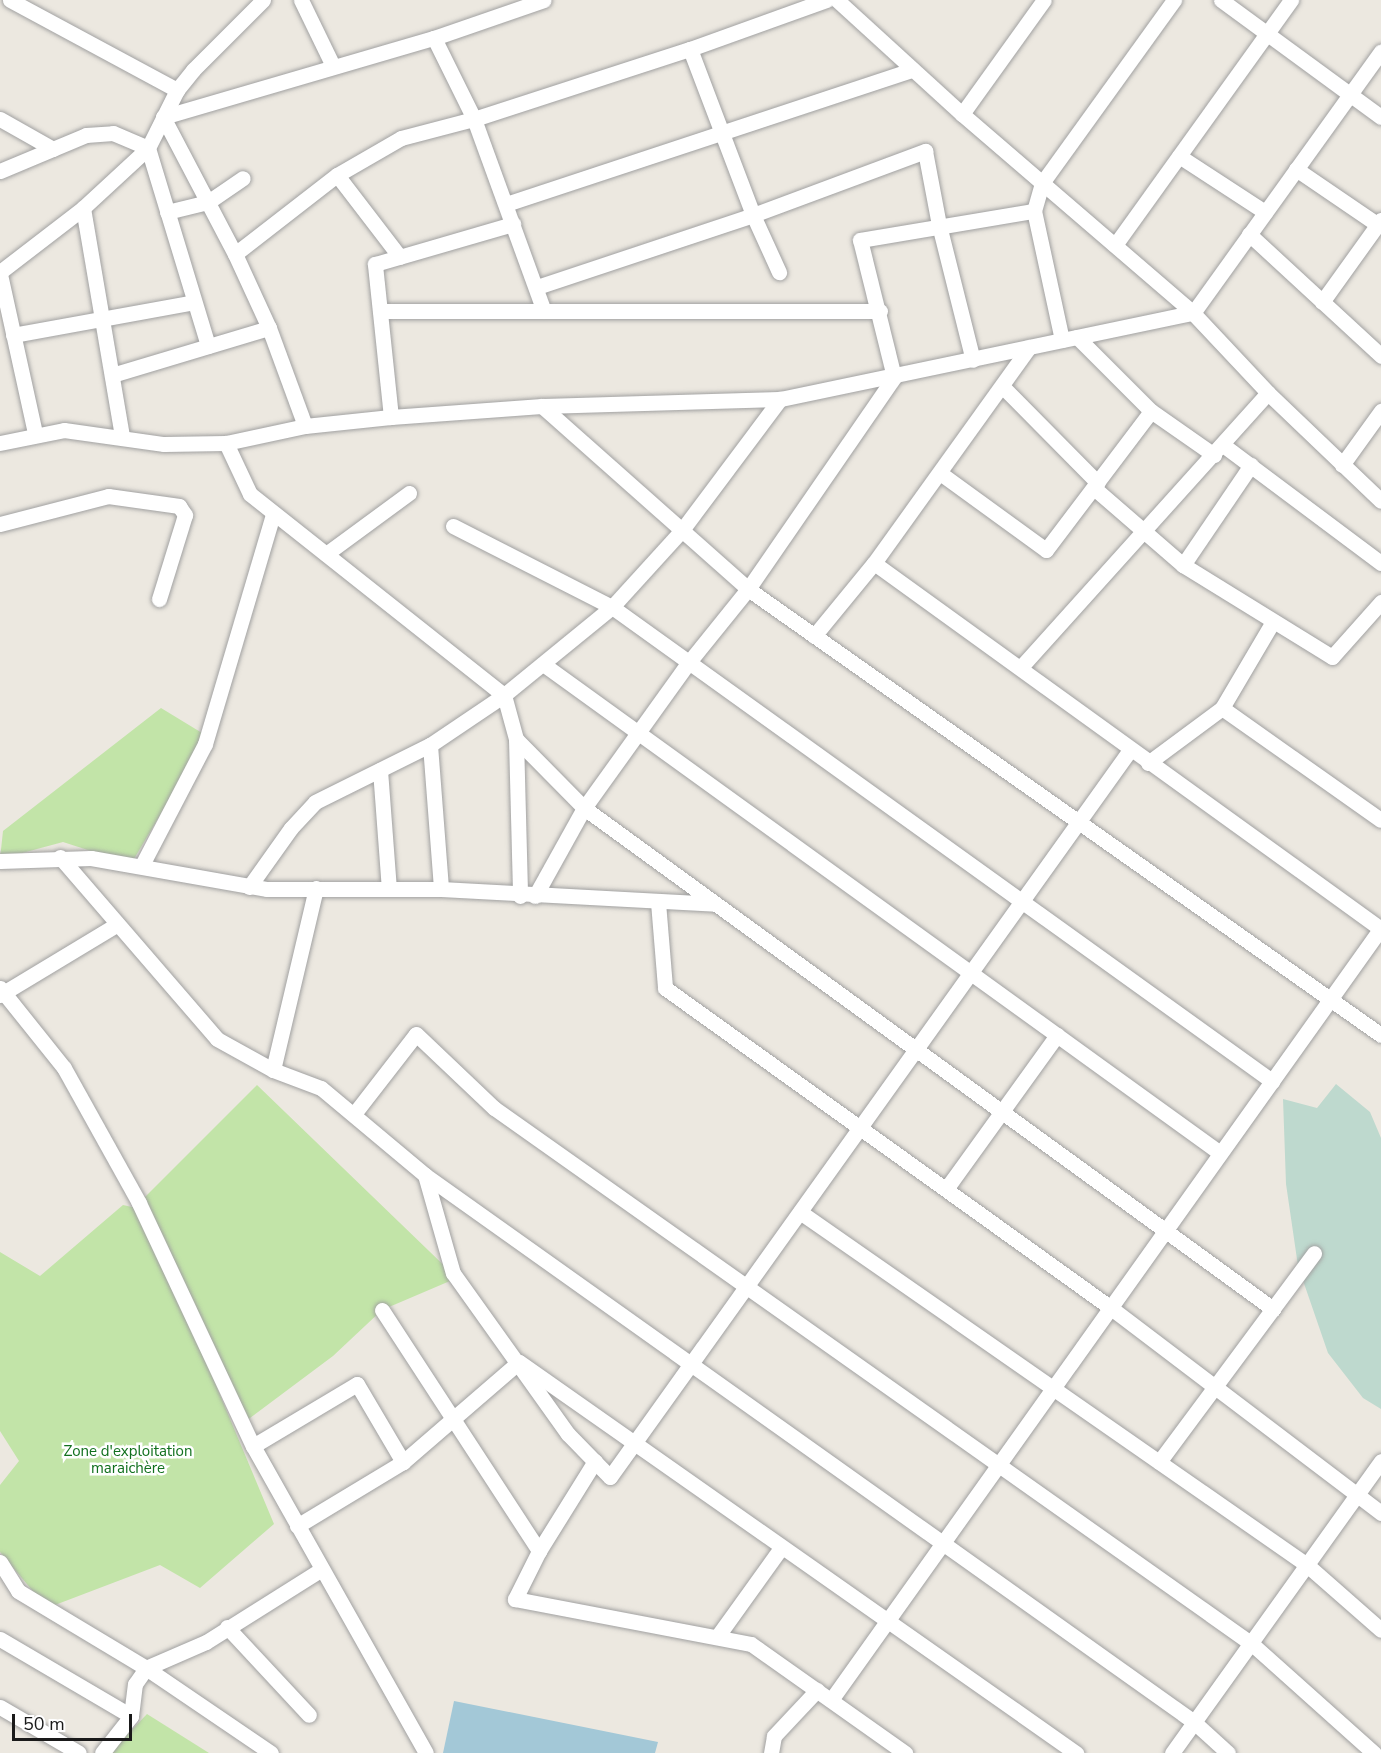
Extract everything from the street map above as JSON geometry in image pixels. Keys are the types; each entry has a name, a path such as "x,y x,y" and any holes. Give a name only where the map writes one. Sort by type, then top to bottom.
{"street":[{"path":"10,0 177,90"},
{"path":"35,433 0,273 83,208 148,148 177,90 263,0"},
{"path":"301,0 333,66"},
{"path":"163,117 434,38 544,0"},
{"path":"235,254 336,174 400,138 474,119 690,49 826,0"},
{"path":"837,0 962,114 1193,313 1268,393 1381,501"},
{"path":"962,114 1044,0"},
{"path":"1062,340 1034,211 1042,183 1173,0"},
{"path":"1221,0 1381,117"},
{"path":"1115,245 1291,0"},
{"path":"434,38 474,119 544,311"},
{"path":"690,49 753,215 779,272"},
{"path":"0,443 35,433 64,430 122,436 164,444 226,443 305,426 542,405 780,399 1193,313 1381,51"},
{"path":"506,204 912,70"},
{"path":"163,117 235,254 269,328 305,426"},
{"path":"0,119 52,149"},
{"path":"0,171 86,135 113,133 148,148"},
{"path":"148,148 208,346"},
{"path":"537,287 753,215 925,151 939,225 973,360"},
{"path":"1179,156 1265,212"},
{"path":"1296,169 1379,223 1322,302"},
{"path":"336,174 400,257"},
{"path":"167,212 208,202 243,178"},
{"path":"83,208 122,436"},
{"path":"527,896 584,808 689,662 748,589 894,377 880,311 860,240 939,225 1034,211"},
{"path":"391,417 375,264 513,224"},
{"path":"1249,234 1381,356"},
{"path":"14,335 194,302"},
{"path":"380,311 880,311"},
{"path":"112,375 269,328"},
{"path":"1077,337 1151,411 1219,450 1251,465 1381,563"},
{"path":"814,636 874,563 1029,348"},
{"path":"1002,386 1144,535 1183,565 1272,623 1332,657 1381,602"},
{"path":"1021,666 1144,535 1268,393"},
{"path":"249,887 291,828 315,802 430,745 504,695 612,608 682,530 780,399"},
{"path":"542,405 748,589 1381,1035"},
{"path":"940,473 1046,550 1151,411"},
{"path":"1342,465 1381,411"},
{"path":"226,443 250,494 504,695 516,739 527,896"},
{"path":"1183,565 1251,465"},
{"path":"326,554 409,493"},
{"path":"0,524 108,496 178,506 185,515 159,599"},
{"path":"142,865 205,744 273,514"},
{"path":"453,526 612,608 1272,1081"},
{"path":"831,1700 1381,929 1148,764 1021,666 874,563"},
{"path":"1148,764 1222,708 1272,623"},
{"path":"543,664 969,975 1057,1035 1220,1153"},
{"path":"1222,708 1381,820"},
{"path":"516,739 584,808 1273,1309"},
{"path":"430,745 441,889"},
{"path":"426,1175 453,1273 519,1362 568,1434 610,1477 1130,750"},
{"path":"380,770 389,889"},
{"path":"60,857 201,1026 237,1053 273,1070 312,1082 426,1175 1194,1722 1228,1753"},
{"path":"0,861 60,857 142,865 249,887 441,889 527,896 716,904"},
{"path":"273,1070 316,888"},
{"path":"658,902 665,988 1111,1308 1358,1493 1381,1513"},
{"path":"116,925 1,992 64,1068 139,1203 253,1446 426,1753"},
{"path":"354,1114 416,1034 494,1108 1252,1644 1374,1753"},
{"path":"946,1190 1057,1035"},
{"path":"800,1212 1307,1565 1381,1630"},
{"path":"1159,1462 1314,1253"},
{"path":"382,1310 539,1551"},
{"path":"297,1526 403,1462 519,1362"},
{"path":"519,1362 633,1445 1076,1753"},
{"path":"253,1446 357,1384 403,1462"},
{"path":"595,1461 539,1551 515,1599 751,1644 903,1752"},
{"path":"1172,1753 1381,1461"},
{"path":"717,1637 781,1548"},
{"path":"0,1562 18,1591 146,1668 271,1753"},
{"path":"102,1753 131,1716 135,1684 146,1668 206,1642 226,1627 322,1569"},
{"path":"226,1627 309,1715"},
{"path":"0,1639 131,1716"},
{"path":"771,1753 774,1736 817,1690"},
{"path":"0,1707 79,1753"}],"green space":[{"path":"161,708 207,736 131,864 63,842 0,859 3,831"},
{"path":"1336,1084 1370,1112 1381,1138 1381,1409 1363,1398 1328,1353 1298,1266 1286,1184 1283,1099 1317,1108"},
{"name":"Zone d'exploitation maraichère","path":"257,1085 457,1278 382,1310 333,1356 242,1424 151,1230 274,1524 200,1588 160,1565 47,1608 0,1552 0,1485 19,1461 0,1431 0,1252 40,1276 123,1205 141,1209 139,1203"},
{"path":"147,1714 209,1753 110,1753"}],"water":[{"path":"454,1701 658,1742 655,1753 443,1753"}]}
